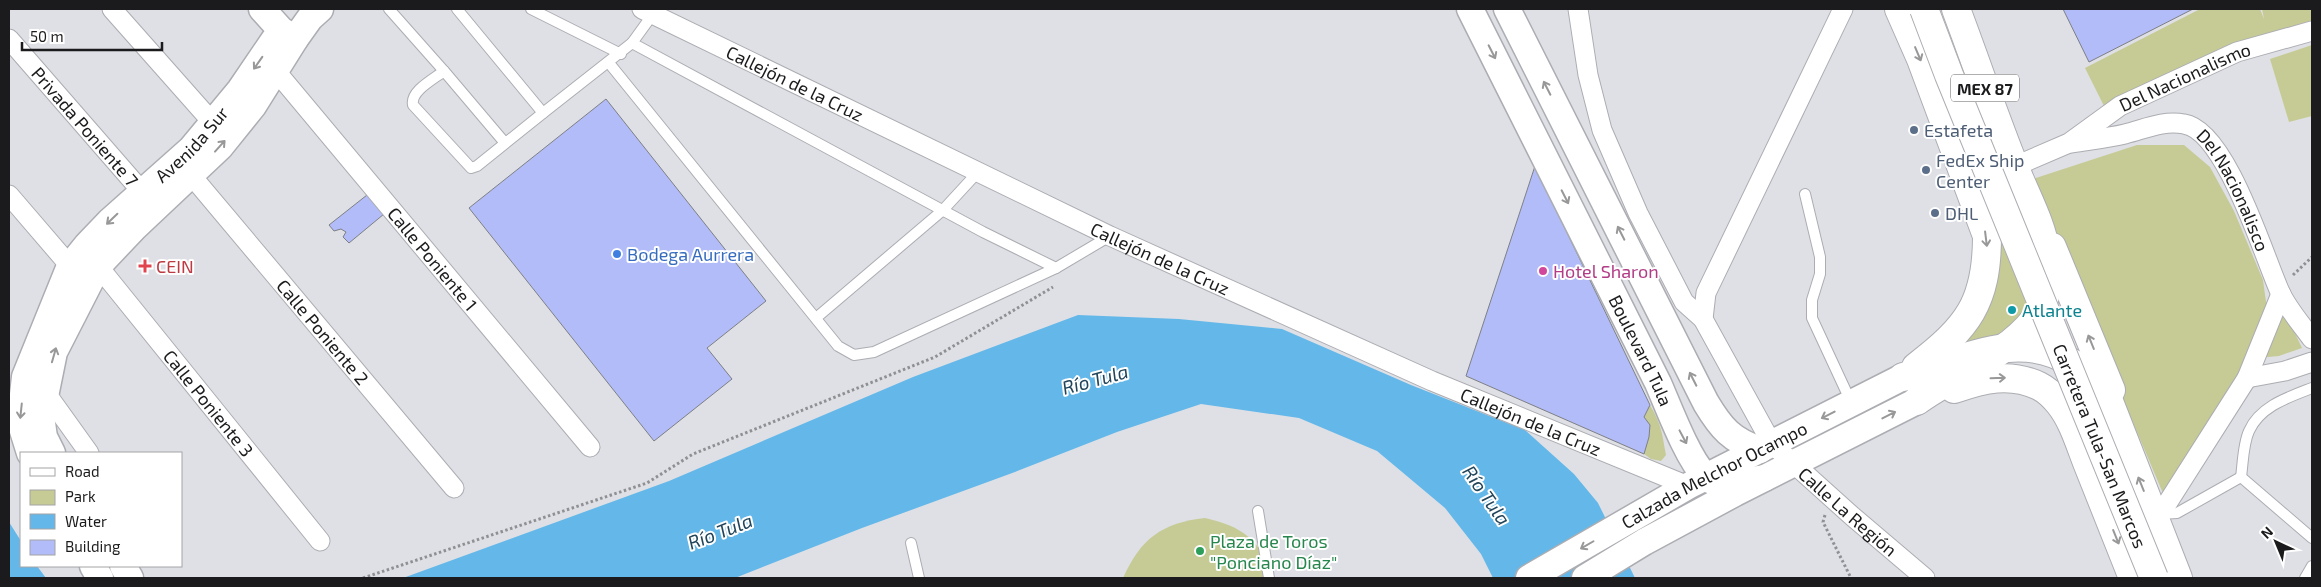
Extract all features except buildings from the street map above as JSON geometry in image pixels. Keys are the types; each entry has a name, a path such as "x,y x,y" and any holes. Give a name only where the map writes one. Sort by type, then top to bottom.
{"main road":[{"path":"262,9 299,18"},
{"name":"Boulevard Tula","path":"1470,9 1658,383 1674,420 1712,478"},
{"name":"Boulevard Tula","path":"1507,9 1706,403 1719,424 1729,435 1743,444 1766,447"},
{"name":"MEX 87","path":"1899,9 1987,236 1985,280 1969,316 1957,333 1903,377"},
{"name":"Carretera Tula-San Marcos","path":"1924,9 1956,94 2154,578"},
{"name":"MEX 87","path":"1918,401 1938,386 2004,347 2034,319 2041,308 2047,272 2046,252 2040,228 2014,167 1956,9"},
{"name":"Avenida Sur","path":"52,452 44,437 41,416 54,352 98,266 149,200 299,18"},
{"name":"Avenida Sur","path":"30,452 20,421 25,377 70,266 87,245 149,200 191,175 225,140 253,106 275,70 299,18"},
{"path":"2040,228 2048,239 2112,393 2110,404"},
{"path":"1903,377 1930,370 1968,355 2004,347 2043,349 2058,354 2090,374 2101,386 2110,404 2158,517 2178,578"},
{"name":"Calzada Melchor Ocampo","path":"1529,578 1629,520 1903,377"},
{"path":"1918,401 1984,379 2004,378 2022,380 2040,387 2060,404 2080,445 2133,578"},
{"name":"Calzada Melchor Ocampo","path":"1584,578 1644,542 1792,463 1918,401"},
{"path":"1712,478 1729,453 1719,424"},
{"path":"2080,445 2088,430 2096,425 2110,427 2123,437"},
{"path":"1712,478 1764,478"},
{"path":"1644,542 1656,526 1670,515 1716,491 1712,478"},
{"path":"124,567 130,578"}],"street":[{"path":"112,9 213,124"},
{"name":"Calle La Región","path":"1578,9 1588,75 1602,130 1638,214 1684,302 1703,319 1766,447 1792,463 1925,578"},
{"path":"1703,319 1706,293 1843,9"},
{"name":"Callejón de la Cruz","path":"648,11 1110,236 1432,380 1712,478"},
{"name":"Del Nacionalismo","path":"2069,143 2120,106 2238,52 2312,30"},
{"name":"Privada Poniente 7","path":"9,39 149,200"},
{"name":"Calle Poniente 1","path":"275,70 590,447"},
{"name":"Del Nacionalisco","path":"2069,143 2124,134 2159,123 2186,124 2206,137 2222,158 2237,189 2258,233 2281,294 2312,339"},
{"path":"1576,144 1602,130"},
{"path":"1960,163 1971,174 1983,179 2069,143"},
{"name":"Calle Poniente 2","path":"191,175 454,488"},
{"path":"9,194 70,266"},
{"name":"Calle Poniente 3","path":"98,266 320,541"},
{"path":"2158,517 2247,378 2281,294"},
{"path":"2247,378 2285,371 2312,362"},
{"path":"25,377 46,393 88,452"}],"lane":[{"path":"389,9 505,143"},
{"path":"457,9 543,113"},
{"path":"531,9 621,54"},
{"path":"444,71 415,94 412,100 413,105 471,168 621,54 632,43 648,11"},
{"path":"632,43 943,210 1056,268"},
{"path":"609,63 838,346 854,355 874,352 1056,268 1110,236"},
{"path":"816,318 943,210 978,172"},
{"path":"1806,194 1820,257 1820,274 1812,300 1812,318 1852,403"},
{"path":"2241,478 2248,432 2257,419 2277,402 2312,388"},
{"path":"2158,517 2177,512 2241,478"},
{"path":"2241,478 2312,538"},
{"path":"1258,511 1269,578"},
{"path":"911,542 919,578"},
{"path":"2305,578 2312,566"}],"path":[{"path":"2281,294 2296,271 2312,257"},
{"path":"363,578 647,483 693,454 935,357 1060,283"},
{"path":"1831,498 1823,522 1851,578"}],"green space":[{"path":"2200,9 2260,9 2264,19 2262,9 2312,9 2312,29 2109,116 2085,68"},
{"path":"2312,45 2312,116 2289,122 2270,59"},
{"path":"2137,145 2184,145 2210,167 2234,211 2263,280 2267,309 2236,380 2165,498 2030,180"},
{"path":"1993,218 2036,294 2008,336 1950,353"},
{"path":"2280,312 2293,329 2302,348 2279,356 2257,358"},
{"path":"1650,405 1659,424 1664,441 1666,455 1661,461 1651,459 1644,454 1650,426 1644,417"},
{"name":"Plaza de Toros \"Ponciano Díaz\"","path":"1205,518 1241,531 1257,545 1269,565 1274,578 1123,578 1137,552 1155,535 1177,524"}],"water":[{"name":"Río Tula","path":"1078,315 1179,319 1282,329 1411,385 1525,430 1574,474 1598,503 1635,578 1493,578 1481,554 1445,508 1377,451 1299,418 1201,404 1117,432 735,578 403,578 669,481 913,377"},
{"path":"9,522 20,539 20,567 38,567 46,578 9,578"}],"place":[{"name":"Estafeta","path":"1914,130"},
{"name":"FedEx Ship Center","path":"1926,170"},
{"name":"DHL","path":"1935,213"},
{"name":"Bodega Aurrera","path":"617,254"},
{"name":"CEIN","path":"145,266"},
{"name":"Hotel Sharon","path":"1543,271"},
{"name":"Atlante","path":"2012,310"},
{"name":"Plaza de Toros \"Ponciano Díaz\"","path":"1200,551"}]}
